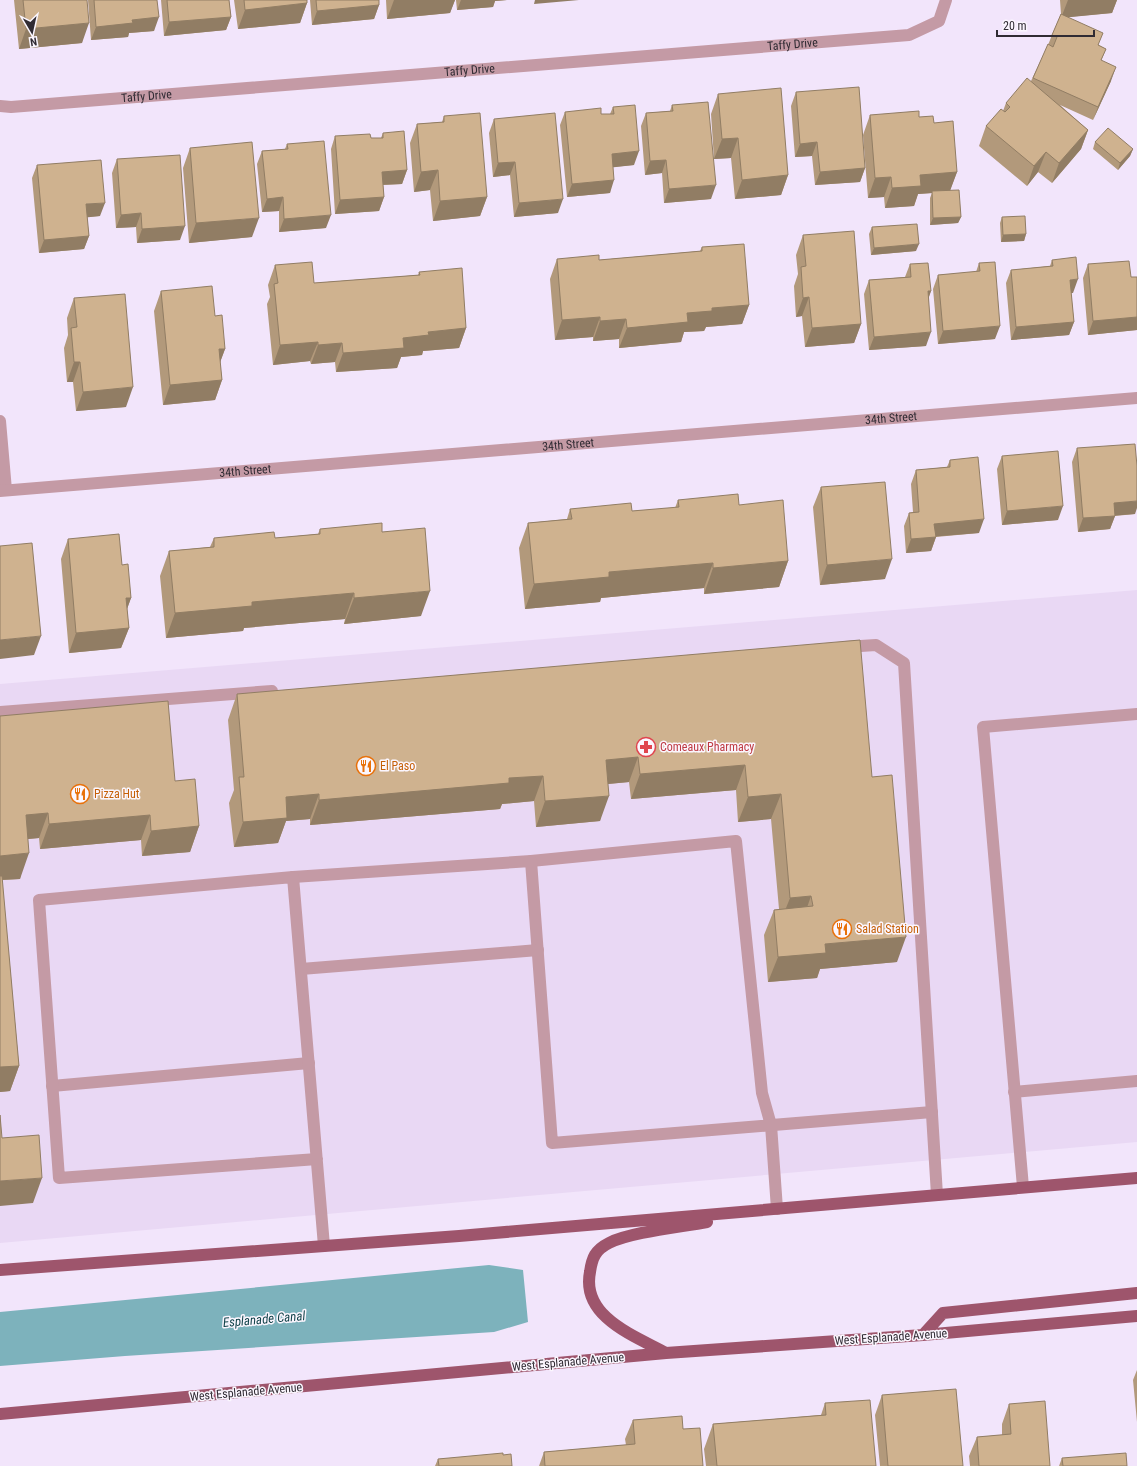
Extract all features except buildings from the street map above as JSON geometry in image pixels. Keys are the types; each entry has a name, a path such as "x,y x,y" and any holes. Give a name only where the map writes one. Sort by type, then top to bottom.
{"main road":[{"path":"0,1270 324,1246 1137,1178"},
{"path":"666,1353 614,1325 597,1308 588,1282 593,1257 608,1243 633,1236 777,1209"},
{"path":"923,1335 943,1313 1137,1293"},
{"name":"West Esplanade Avenue","path":"0,1414 666,1353 923,1335 1137,1316"}],"street":[{"name":"Taffy Drive","path":"0,106 11,108 909,35 939,21 946,0"},
{"name":"34th Street","path":"3,490 1137,398"},
{"path":"0,422 3,490"},
{"path":"836,648 876,645 904,663 937,1195"},
{"path":"0,712 287,690"},
{"path":"1022,1187 983,727 1137,714"},
{"path":"316,1159 59,1178 39,900 293,877 531,861 736,841 762,1093 771,1125 777,1209"},
{"path":"531,861 552,1143 932,1112"},
{"path":"293,877 324,1246"},
{"path":"301,969 538,950"},
{"path":"52,1086 309,1063"},
{"path":"1014,1092 1137,1081"}],"shaded area":[{"path":"1137,590 1137,1142 0,1243 0,684"}],"water":[{"name":"Esplanade Canal","path":"489,1265 523,1270 528,1322 494,1332 125,1356 0,1366 0,1312"}],"place":[{"name":"Comeaux Pharmacy","path":"646,747"},
{"name":"El Paso","path":"366,766"},
{"name":"Pizza Hut","path":"80,794"},
{"name":"Salad Station","path":"842,929"}]}
